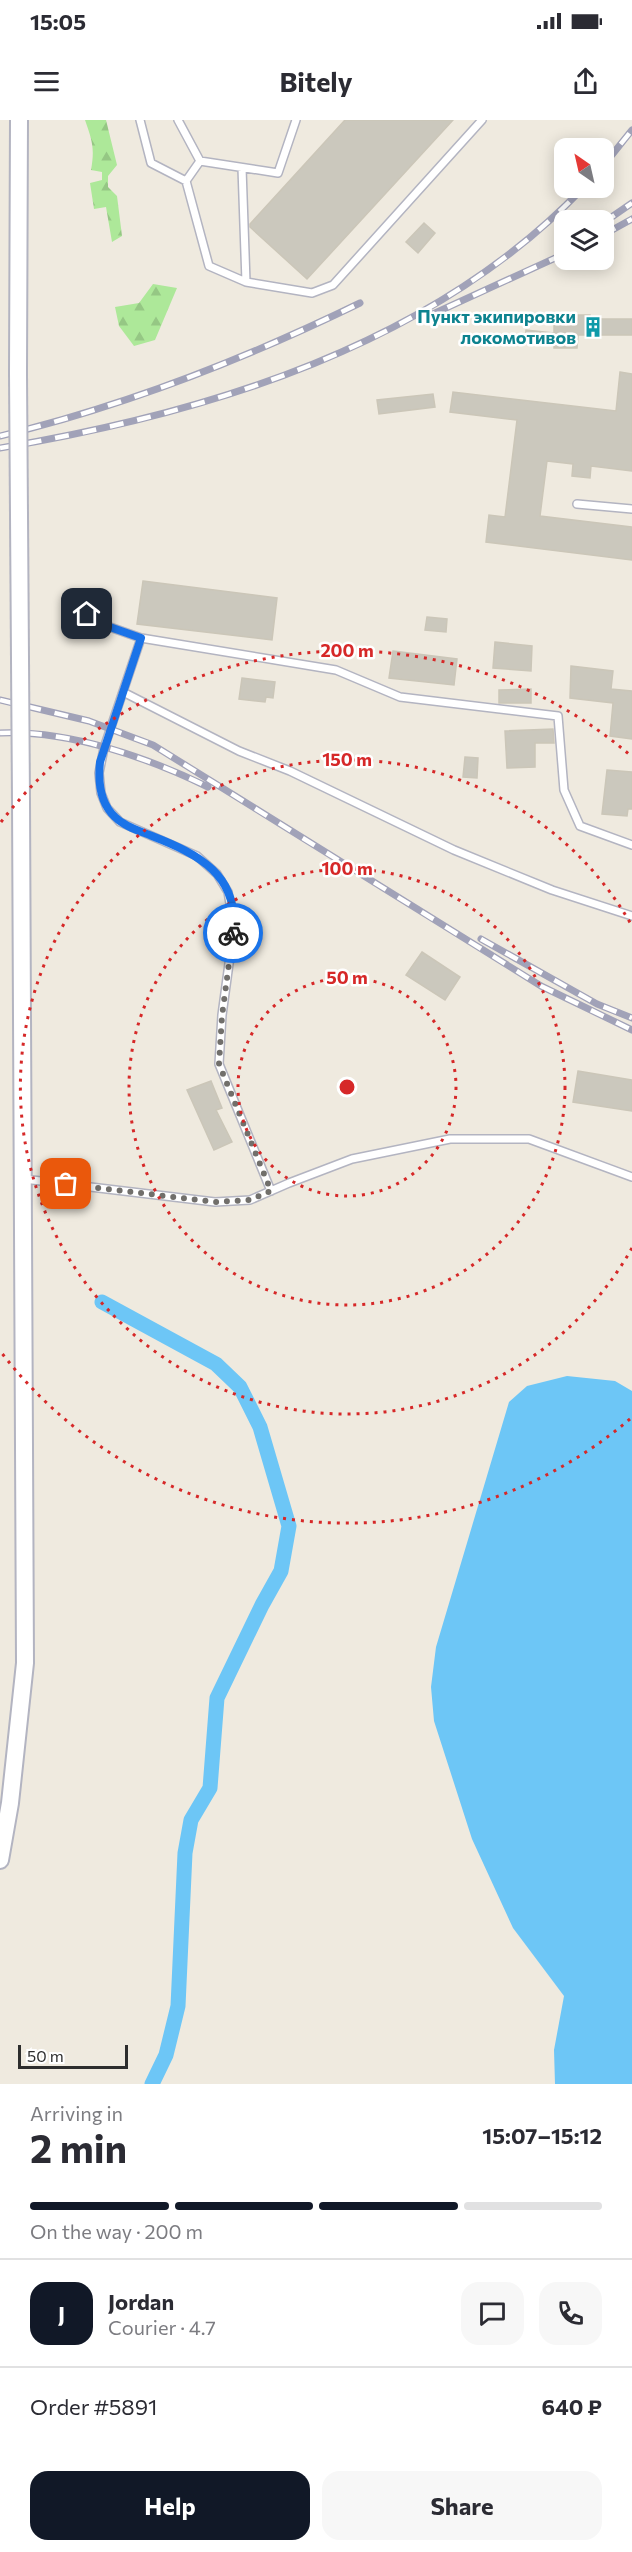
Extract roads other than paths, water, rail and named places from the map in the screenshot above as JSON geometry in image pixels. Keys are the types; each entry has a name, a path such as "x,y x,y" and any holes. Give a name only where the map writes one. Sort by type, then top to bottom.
{"street":[{"path":"0,1860 10,1803 25,1663 18,373 19,120"}],"lane":[{"path":"140,120 150,163 186,181 209,266 246,282 312,293 333,285 482,120"},
{"path":"178,120 200,161"},
{"path":"200,161 278,173 296,120"},
{"path":"186,181 200,161"},
{"path":"243,168 246,282"},
{"path":"577,504 632,509"},
{"path":"87,614 107,626 141,638 336,670 400,697 558,716 564,790 580,826 632,845"},
{"path":"141,638 100,762 101,793 107,808 120,822 197,856 217,874 228,892 234,927 222,1016 219,1064 271,1191"},
{"path":"123,692 239,751 290,771 454,850 552,890 632,916"},
{"path":"24,1179 215,1202 250,1200 352,1159 450,1139 529,1139 632,1177"}],"water":[{"path":"567,1376 615,1381 632,1391 632,2084 555,2084 554,2050 564,1996 513,1928 472,1839 434,1721 431,1687 436,1647 509,1402 527,1386"}],"waterway":[{"path":"102,1302 216,1364 240,1387 260,1427 289,1526 281,1571 217,1698 210,1788 191,1820 185,1853 178,2006 166,2055 152,2084"}],"railway":[{"path":"614,152 632,130"},
{"path":"0,448 158,415 237,392 314,364 388,330 458,290 523,243 572,198"},
{"path":"614,215 632,203"},
{"path":"614,229 632,219"},
{"path":"422,319 554,259"},
{"path":"0,436 139,396 229,362 360,303"},
{"path":"0,700 89,721 153,745 541,986 632,1030"},
{"path":"0,733 53,736 107,748 159,765 208,787"},
{"path":"481,939 597,1004 632,1018"}],"place":[{"name":"Пункт экипировки локомотивов","path":"593,327"}]}
